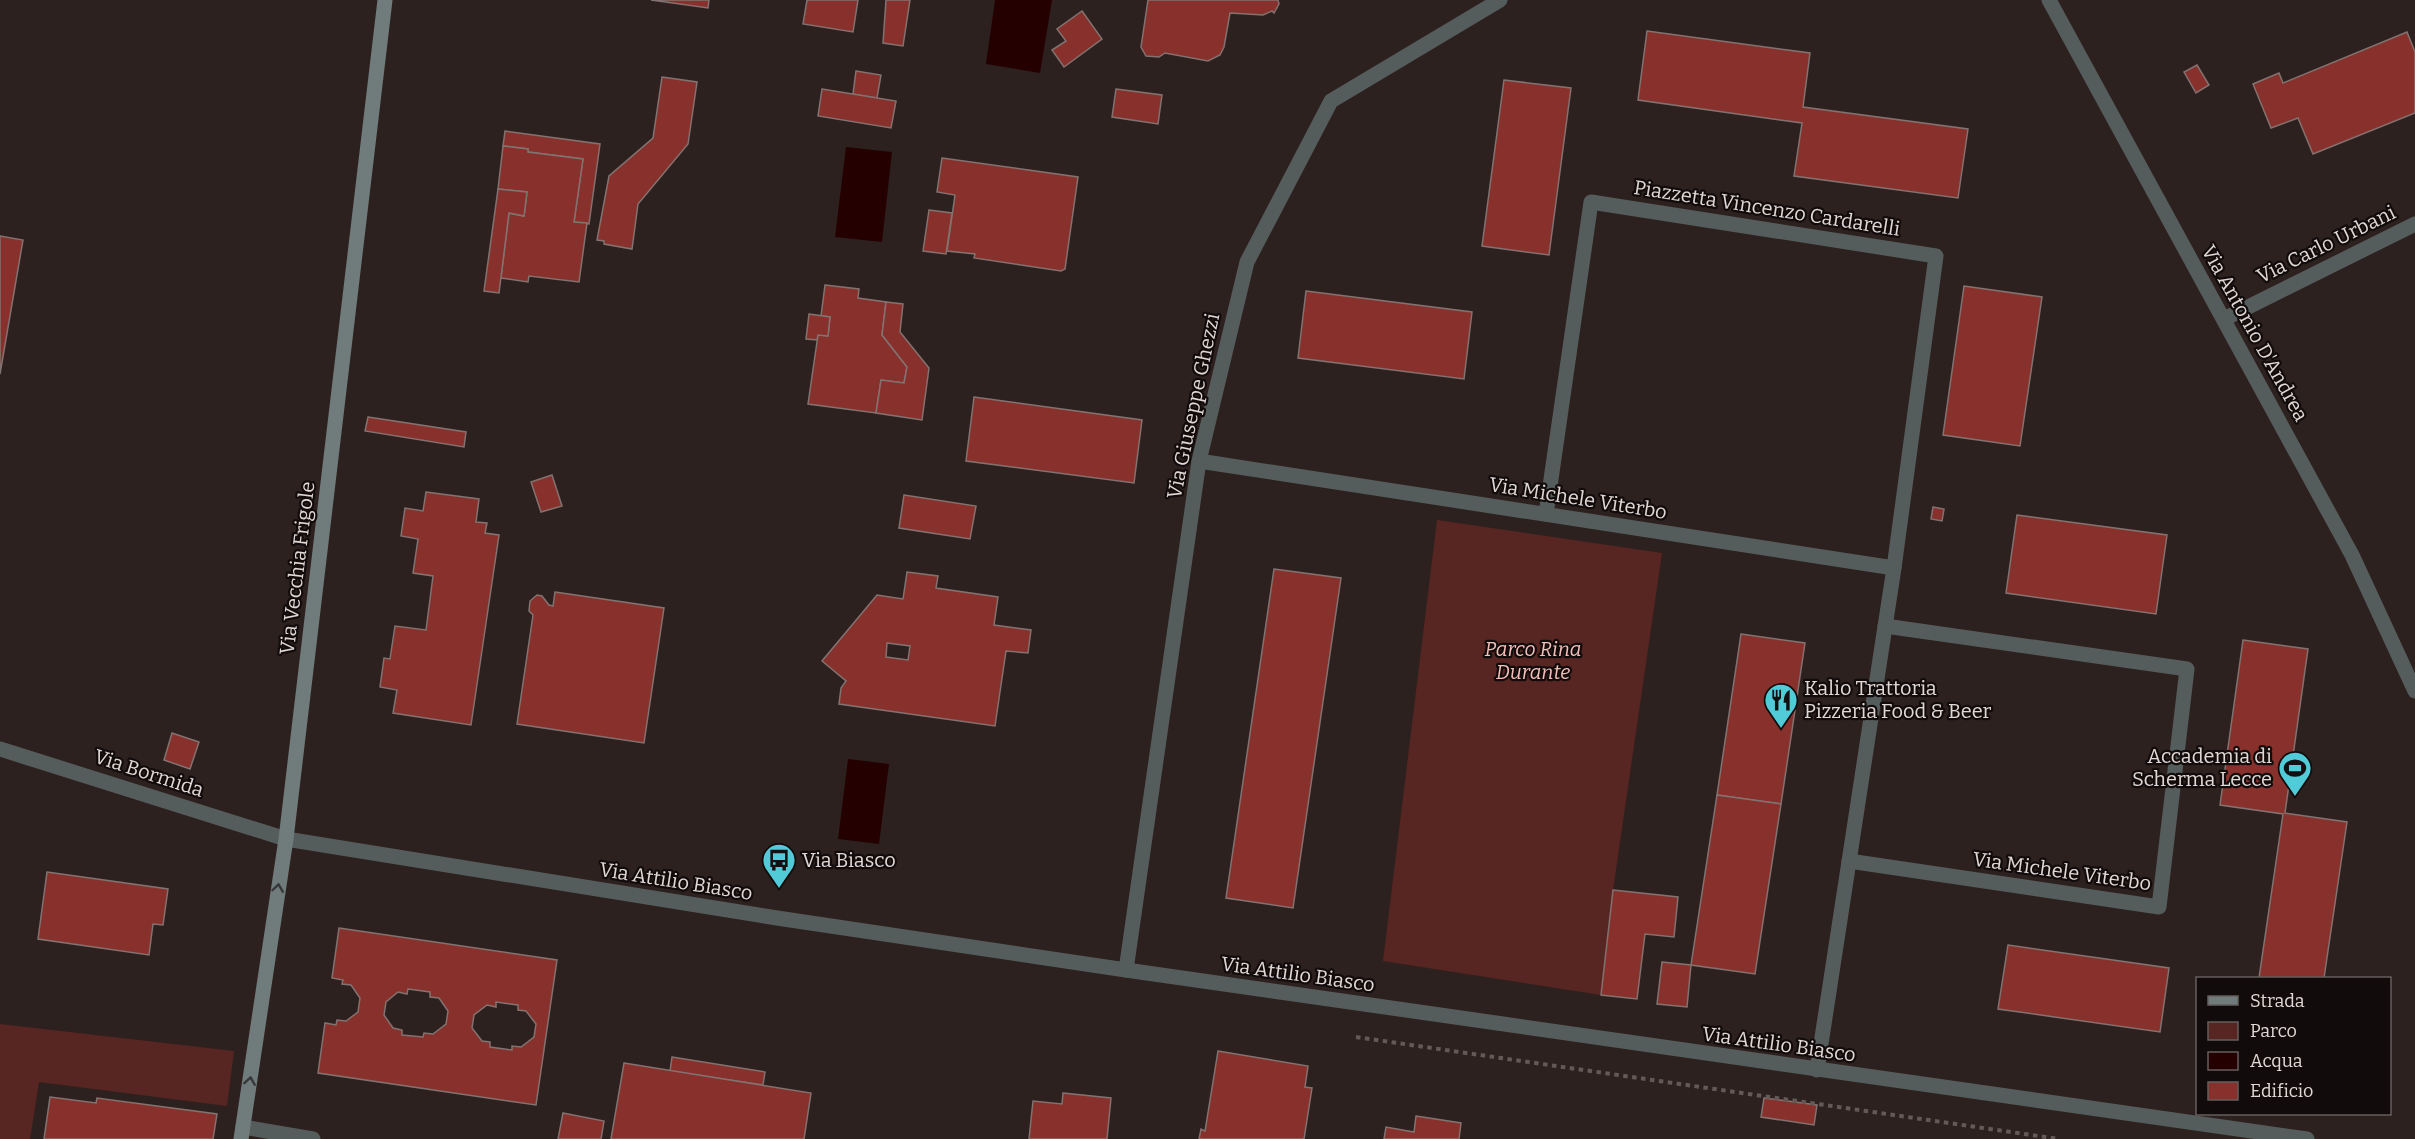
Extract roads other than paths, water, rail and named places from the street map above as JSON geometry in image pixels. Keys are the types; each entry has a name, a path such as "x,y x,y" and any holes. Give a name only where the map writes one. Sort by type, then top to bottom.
{"street":[{"name":"Via Vecchia Frigole","path":"242,1133 286,839 385,0"},
{"name":"Via Giuseppe Ghezzi","path":"1126,970 1198,461 1247,262 1331,101 1500,0"},
{"name":"Via Antonio D'Andrea","path":"2049,0 2352,555 2415,691"},
{"name":"Piazzetta Vincenzo Cardarelli","path":"1546,514 1591,202 1936,256 1894,568"},
{"name":"Via Carlo Urbani","path":"2224,320 2415,224"},
{"name":"Via Michele Viterbo","path":"1198,461 1894,568"},
{"path":"1817,1070 1894,568"},
{"name":"Via Michele Viterbo","path":"1849,861 2158,907 2187,669 1885,626"},
{"name":"Via Bormida","path":"0,749 286,839"},
{"name":"Via Attilio Biasco","path":"286,839 777,918 1126,970 2307,1139"},
{"path":"242,1133 313,1139"}],"water":[{"path":"995,0 1052,0 1040,73 986,64"},
{"path":"846,147 892,152 882,242 835,237"},
{"path":"848,759 889,764 879,844 838,839"}],"place":[{"name":"Kalio Trattoria Pizzeria Food & Beer","path":"1781,729"},
{"name":"Accademia di Scherma Lecce","path":"2295,797"},
{"name":"Via Biasco","path":"779,889"}],"park label":[{"name":"Parco Rina Durante","path":"1533,660"}]}
